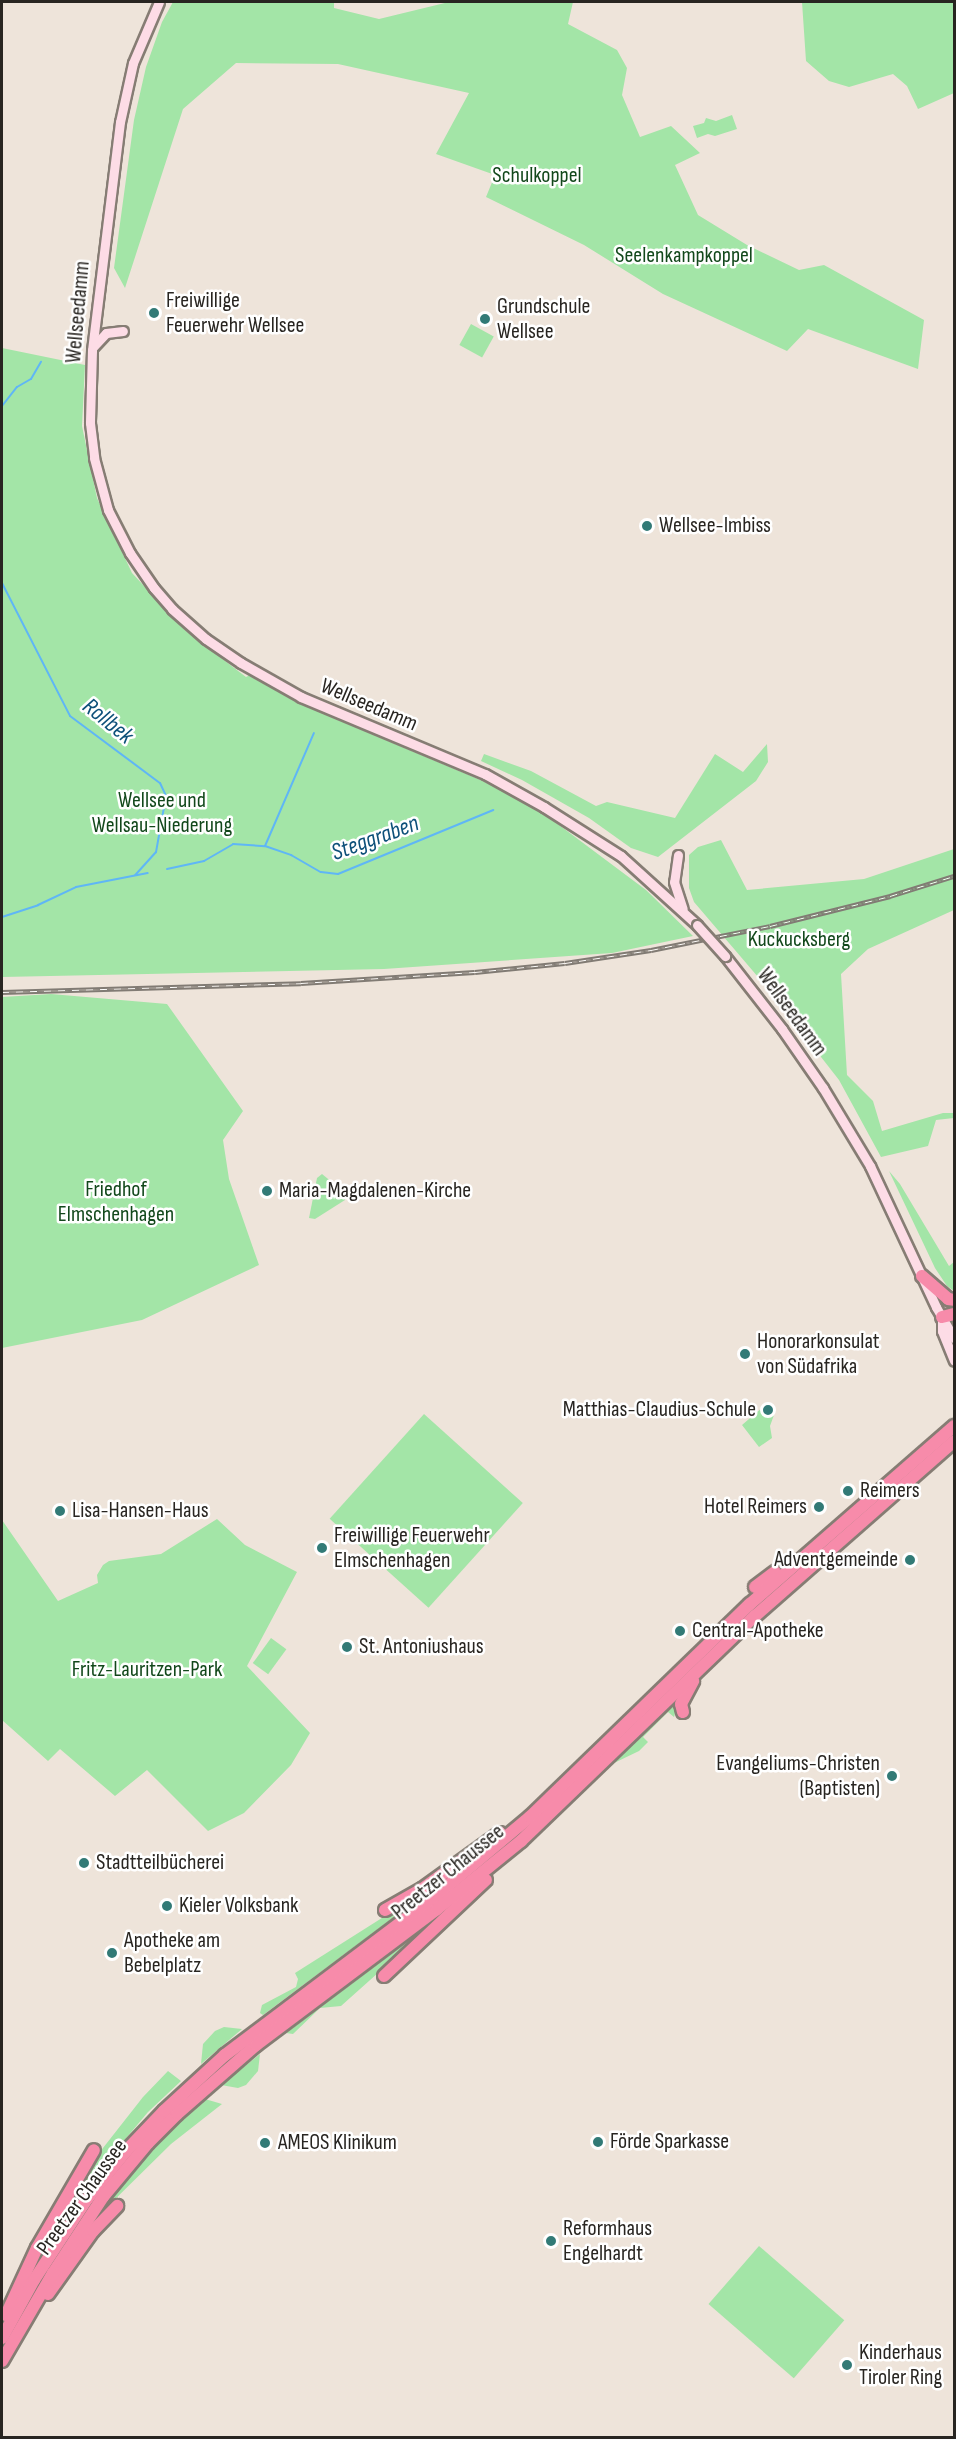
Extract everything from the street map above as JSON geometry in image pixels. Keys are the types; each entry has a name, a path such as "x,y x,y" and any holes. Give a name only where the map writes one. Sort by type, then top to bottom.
{"highway":[{"path":"922,1276 948,1299 954,1300"},
{"path":"942,1317 954,1314"},
{"name":"Preetzer Chaussee","path":"2,2338 34,2280 87,2199 126,2151 164,2111 225,2055 427,1903 530,1817 750,1604 954,1426"},
{"name":"Preetzer Chaussee","path":"2,2361 62,2257 104,2197 177,2114 256,2045 437,1909 521,1841 580,1787 705,1663 815,1561 954,1441"},
{"path":"756,1587 777,1571 793,1566"},
{"path":"683,1712 681,1707 683,1699 705,1663"},
{"path":"385,1910 422,1889 507,1827 530,1817"},
{"path":"384,1976 502,1865 521,1841"},
{"path":"2,2324 37,2248 94,2150"},
{"path":"19,2329 38,2311 93,2231 117,2206"}],"main road":[{"name":"Wellseedamm","path":"159,2 133,63 120,122 92,350 90,429 99,483 106,504 141,571 183,620 224,652 268,680 346,717 485,774 544,807 621,856 697,925 725,956 782,1029 841,1117 870,1166 954,1338"},
{"path":"92,350 106,333 123,331"},
{"path":"678,855 674,882 685,914"},
{"name":"Wellseedamm","path":"942,1317 942,1331 954,1360"}],"green space":[{"path":"173,2 334,2 334,8 379,19 449,2 573,2 568,24 617,50 627,68 622,95 640,137 671,126 700,153 675,165 698,215 747,245 799,270 824,265 924,320 918,369 808,329 787,351 663,294 584,245 486,197 495,175 436,154 469,93 338,64 236,63 183,109 125,288 114,268 134,120 146,67 162,22"},
{"path":"802,2 954,2 954,93 918,109 907,86 893,74 849,87 829,81 806,61"},
{"path":"732,115 737,129 715,136 708,134 697,138 693,126 704,123 706,118 716,121"},
{"path":"471,324 494,337 482,358 459,345"},
{"name":"Wellsee und Wellsau-Niederung","path":"2,348 85,365 82,426 97,498 132,573 186,631 246,677 250,675 296,696 295,701 483,781 539,810 646,890 693,936 612,953 384,969 2,977"},
{"path":"767,744 768,762 756,781 658,857 631,848 589,818 522,780 481,761 484,754 531,771 596,806 607,802 675,818 715,754 743,772"},
{"name":"Kuckucksberg","path":"721,840 747,890 864,879 954,849 954,910 868,949 841,974 847,1075 873,1101 882,1131 943,1113 954,1113 954,1118 936,1120 928,1146 881,1157 839,1080 764,984 694,902 689,888 689,855 698,847"},
{"name":"Friedhof Elmschenhagen","path":"51,994 167,1004 243,1111 223,1140 229,1179 259,1265 142,1320 2,1348 2,997"},
{"path":"889,1171 900,1184 949,1266 954,1262 954,1291 947,1286 935,1268"},
{"path":"322,1174 344,1192 345,1200 315,1219 309,1218 317,1178"},
{"path":"763,1407 774,1415 770,1426 772,1438 759,1447 742,1425"},
{"path":"424,1414 523,1503 428,1608 330,1519"},
{"name":"Fritz-Lauritzen-Park","path":"217,1519 245,1545 297,1572 247,1666 310,1733 291,1765 244,1813 208,1831 147,1770 115,1796 60,1749 48,1761 2,1720 2,1520 58,1601 98,1583 97,1575 103,1565 109,1561 161,1554"},
{"path":"271,1638 286,1649 268,1674 253,1663"},
{"path":"681,1694 674,1717 668,1712 643,1737 648,1742 639,1751 612,1764"},
{"path":"453,1873 263,2015 260,2013 262,2005 296,1987 298,1979 295,1973"},
{"path":"444,1914 341,2006 320,2008 293,2034 286,2033"},
{"path":"224,2027 242,2029 201,2064 203,2044 215,2031"},
{"path":"260,2054 258,2071 246,2085 238,2088 221,2085"},
{"path":"168,2071 181,2081 148,2112 102,2167 58,2224 30,2270 92,2162 143,2097"},
{"path":"205,2099 222,2104 171,2144 99,2215 115,2193 165,2136"},
{"path":"759,2246 844,2320 794,2378 708,2304"}],"waterway":[{"name":"Rollbek","path":"2,406 17,387 31,379 41,362"},
{"name":"Rollbek","path":"2,583 70,716 160,783 166,796 156,852 135,875"},
{"path":"265,846 314,733"},
{"name":"Steggraben","path":"167,869 204,861 233,844 265,846 291,855 321,872 338,874 493,810"},
{"name":"Steggraben","path":"2,917 38,905 76,887 148,873"}],"railway":[{"path":"2,992 301,983 475,972 565,963 651,950 770,926 890,896 954,876"}],"place":[{"name":"Freiwillige Feuerwehr Wellsee","path":"154,313"},
{"name":"Grundschule Wellsee","path":"485,319"},
{"name":"Wellsee-Imbiss","path":"647,526"},
{"name":"Maria-Magdalenen-Kirche","path":"267,1191"},
{"name":"Honorarkonsulat von Südafrika","path":"745,1354"},
{"name":"Matthias-Claudius-Schule","path":"768,1410"},
{"name":"Reimers","path":"848,1491"},
{"name":"Hotel Reimers","path":"819,1507"},
{"name":"Lisa-Hansen-Haus","path":"60,1511"},
{"name":"Freiwillige Feuerwehr Elmschenhagen","path":"322,1548"},
{"name":"Adventgemeinde","path":"910,1560"},
{"name":"Central-Apotheke","path":"680,1631"},
{"name":"St. Antoniushaus","path":"347,1647"},
{"name":"Evangeliums-Christen (Baptisten)","path":"892,1776"},
{"name":"Stadtteilbücherei","path":"84,1863"},
{"name":"Kieler Volksbank","path":"167,1906"},
{"name":"Apotheke am Bebelplatz","path":"112,1953"},
{"name":"Förde Sparkasse","path":"598,2142"},
{"name":"AMEOS Klinikum","path":"265,2143"},
{"name":"Reformhaus Engelhardt","path":"551,2241"},
{"name":"Kinderhaus Tiroler Ring","path":"847,2365"}],"park label":[{"name":"Schulkoppel","path":"537,176"},
{"name":"Seelenkampkoppel","path":"684,256"}]}
